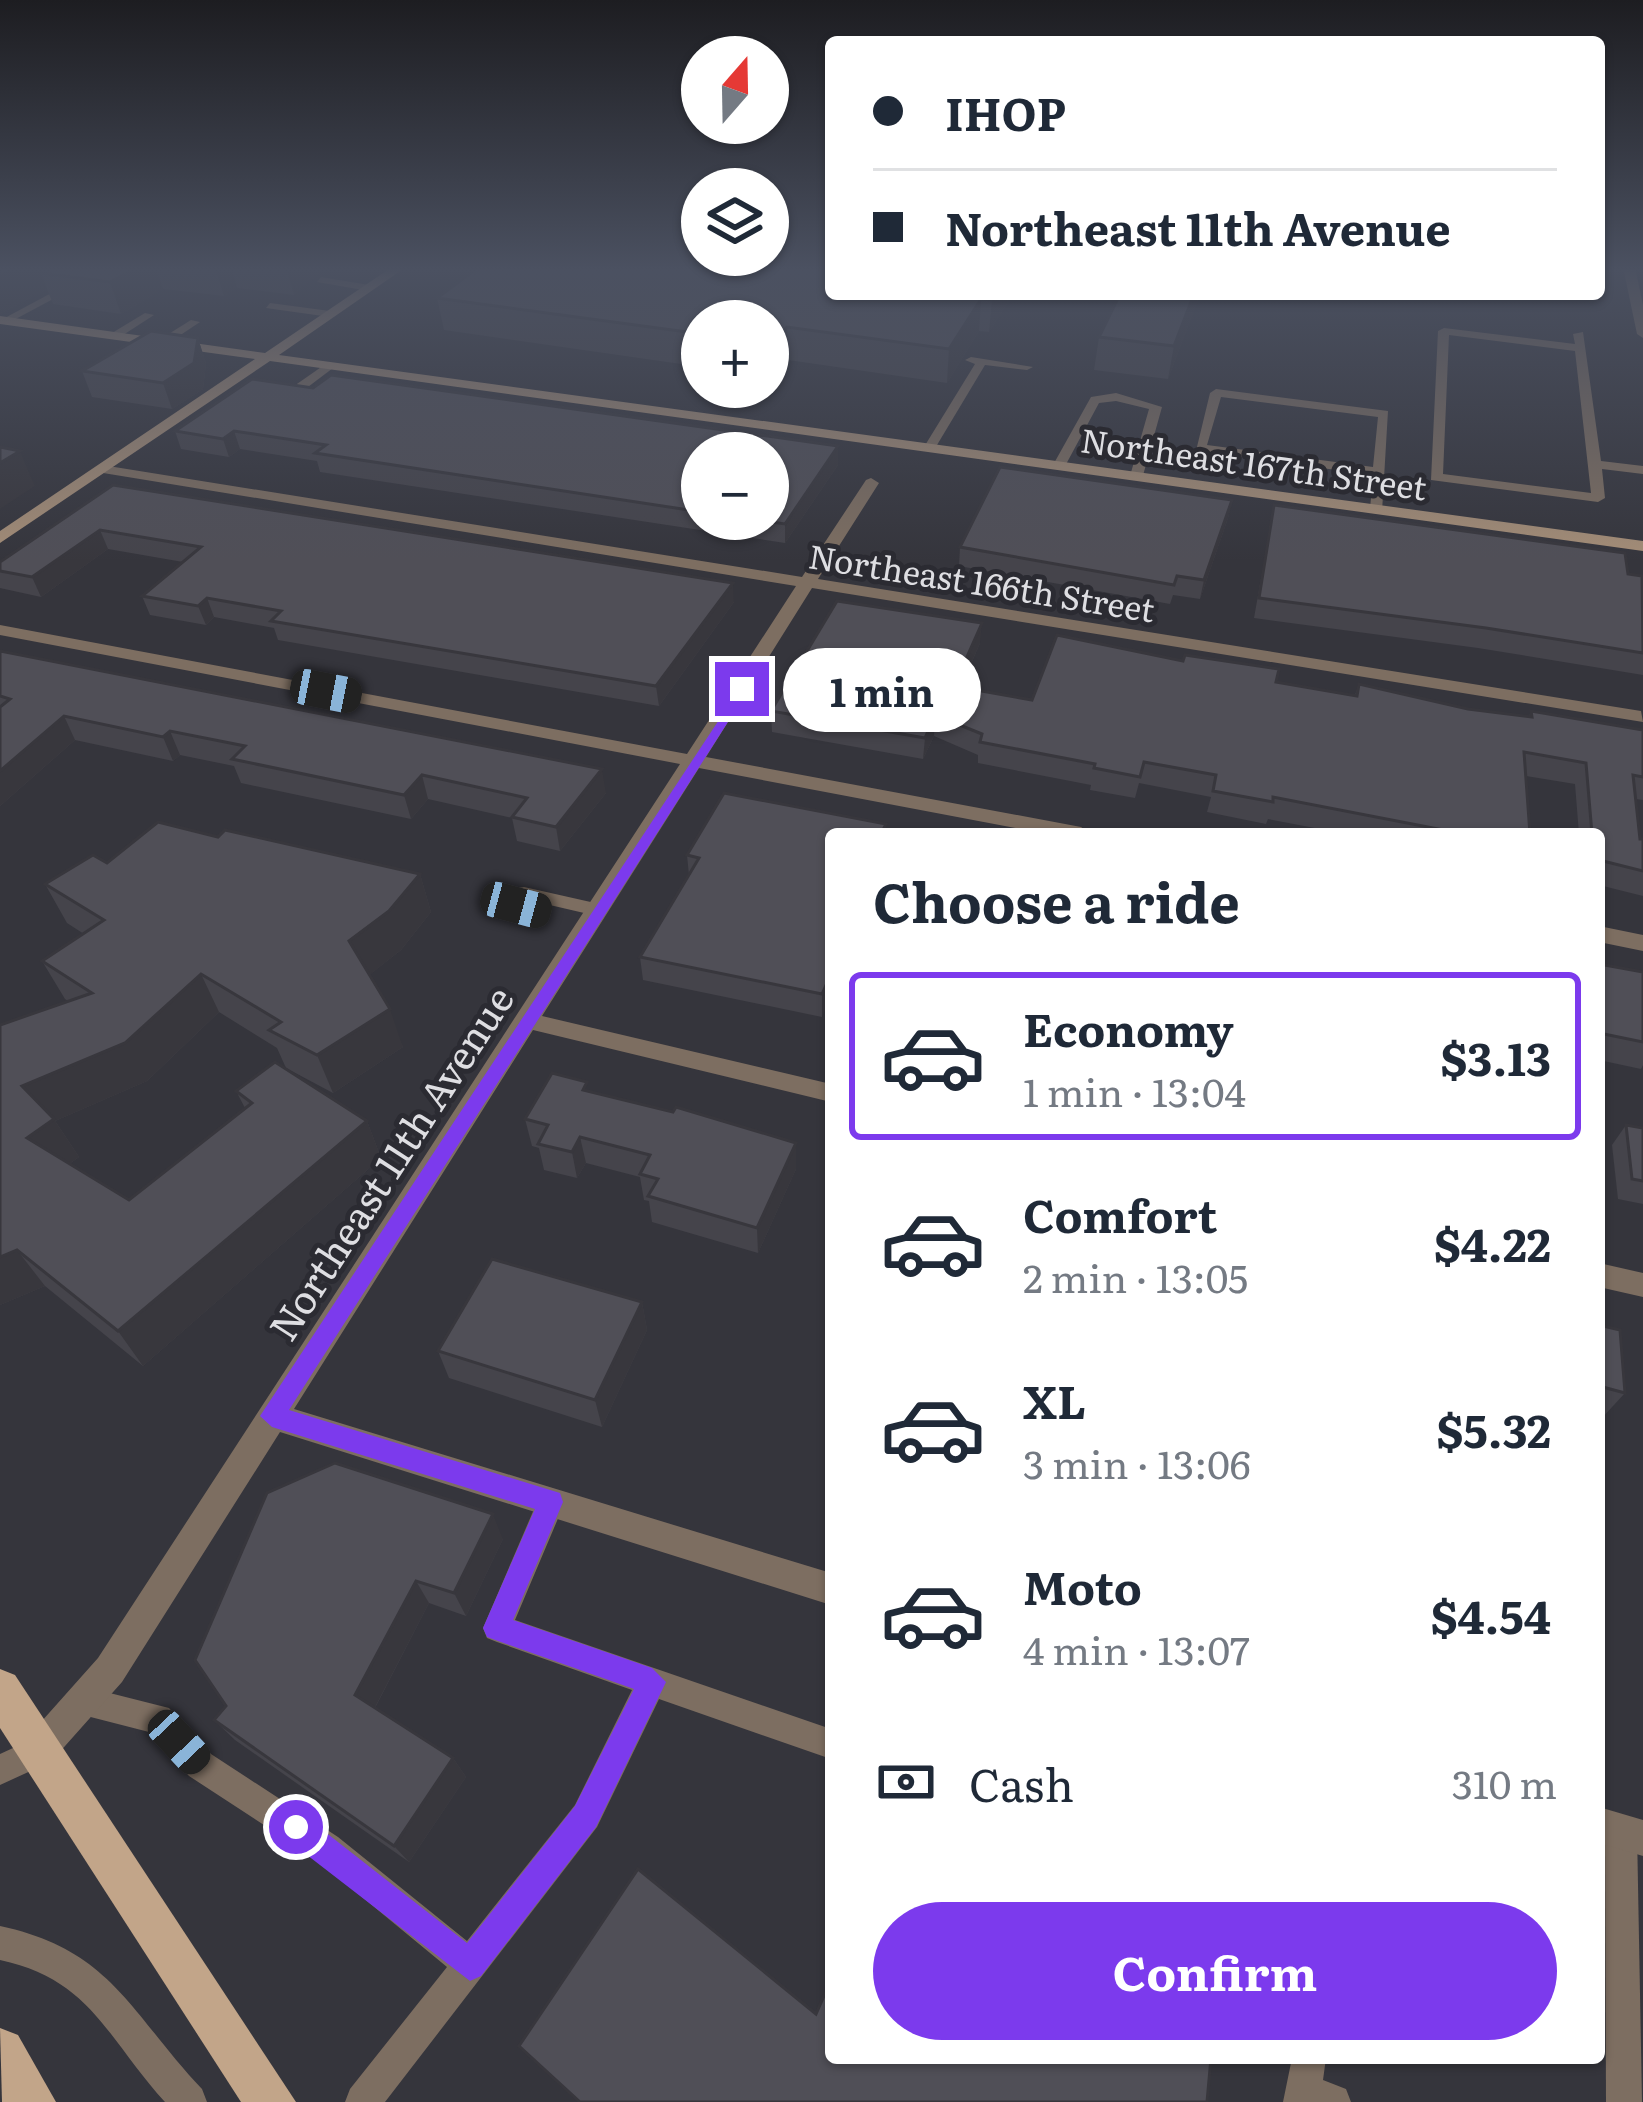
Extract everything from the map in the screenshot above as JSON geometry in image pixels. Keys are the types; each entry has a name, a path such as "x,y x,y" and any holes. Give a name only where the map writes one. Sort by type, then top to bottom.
{"main road":[{"path":"0,1690 18,1761 271,2102"},
{"path":"0,2053 31,2102"}],"street":[{"path":"0,538 254,365"},
{"name":"Northeast 167th Street","path":"332,365 1643,545"},
{"name":"Northeast 166th Street","path":"101,469 1641,717"},
{"name":"Northeast 11th Avenue","path":"18,1761 86,1702 698,760 871,483"},
{"path":"0,630 1050,828"},
{"path":"1605,935 1643,943"},
{"path":"525,1020 825,1092"},
{"path":"1605,1276 1643,1285"},
{"path":"272,1416 825,1586"}],"lane":[{"path":"288,396 331,365"},
{"path":"930,447 974,365"},
{"path":"1011,365 1027,367"},
{"path":"1442,365 1436,477 1598,498 1582,365"},
{"path":"1377,509 1380,472 1384,414 1216,393 1200,448 1380,472"},
{"path":"1059,465 1095,400 1139,400 1156,406 1156,417 1137,476"},
{"path":"1595,464 1643,470"},
{"path":"551,1502 496,1628 825,1742"},
{"path":"363,2102 586,1816 652,1682"},
{"path":"86,1702 158,1719 200,1765 327,1848 470,1965"},
{"path":"1621,1832 1624,2102"},
{"path":"0,1943 33,1946 89,1978 156,2070 189,2102"}],"building":[{"path":"92,365 191,365 163,383 82,371"},
{"path":"331,375 738,432 681,432 681,509 315,453 326,445 234,431 223,439 175,431 252,379 313,388"},
{"path":"789,439 838,446 789,518"},
{"path":"0,447 20,451 0,463"},
{"path":"1000,467 1232,500 1204,580 1177,576 1174,585 960,547"},
{"path":"113,485 733,583 656,686 271,621 281,611 207,598 198,606 142,596 201,547 100,530 32,577 0,571 0,562"},
{"path":"1274,505 1625,553 1628,574 1642,576 1643,653 1259,598"},
{"path":"837,601 982,623 954,686 1032,700 1057,635 1183,661 1185,655 1279,669 1276,682 1357,696 1359,684 1468,709 1532,717 1531,711 1643,730 1643,777 1633,775 1643,871 1605,862 1605,828 1591,828 1586,763 1524,752 1530,828 1433,828 1273,797 1273,802 1213,791 1216,775 1144,762 1140,777 1094,768 1095,764 980,742 982,734 935,715 925,738 771,711"},
{"path":"0,651 602,769 556,827 512,817 527,798 422,775 404,795 232,759 245,746 170,731 163,737 64,716 0,771 0,707 10,699 0,696"},
{"path":"724,793 886,824 884,828 825,828 822,994 640,957 699,858 687,855"},
{"path":"158,822 218,837 225,830 420,874 389,911 349,941 390,1009 317,1055 269,1030 281,1022 201,974 125,1043 22,1086 54,1119 27,1138 129,1200 252,1103 236,1091 275,1062 367,1121 118,1331 17,1250 0,1257 0,1025 92,993 42,961 104,920 45,884 93,855 107,863"},
{"path":"1605,965 1643,972 1643,1042 1605,1034"},
{"path":"552,1073 587,1082 583,1090 673,1112 676,1107 796,1143 757,1228 648,1196 658,1179 640,1174 650,1155 580,1137 572,1152 538,1144 548,1125 525,1119"},
{"path":"1626,1125 1643,1128 1643,1181 1632,1179"},
{"path":"492,1259 642,1302 595,1400 438,1351"},
{"path":"1605,1326 1620,1330 1625,1393 1605,1388"},
{"path":"335,1463 493,1514 454,1593 416,1581 355,1695 453,1758 394,1846 214,1720 226,1706 195,1660 267,1493"},
{"path":"638,1869 816,2014 825,1994 825,2064 1210,2064 1207,2102 580,2102 519,2046"}],"route":[{"path":"296,1827 470,1965 586,1816 652,1682 496,1628 551,1502 272,1416 742,689"}]}
